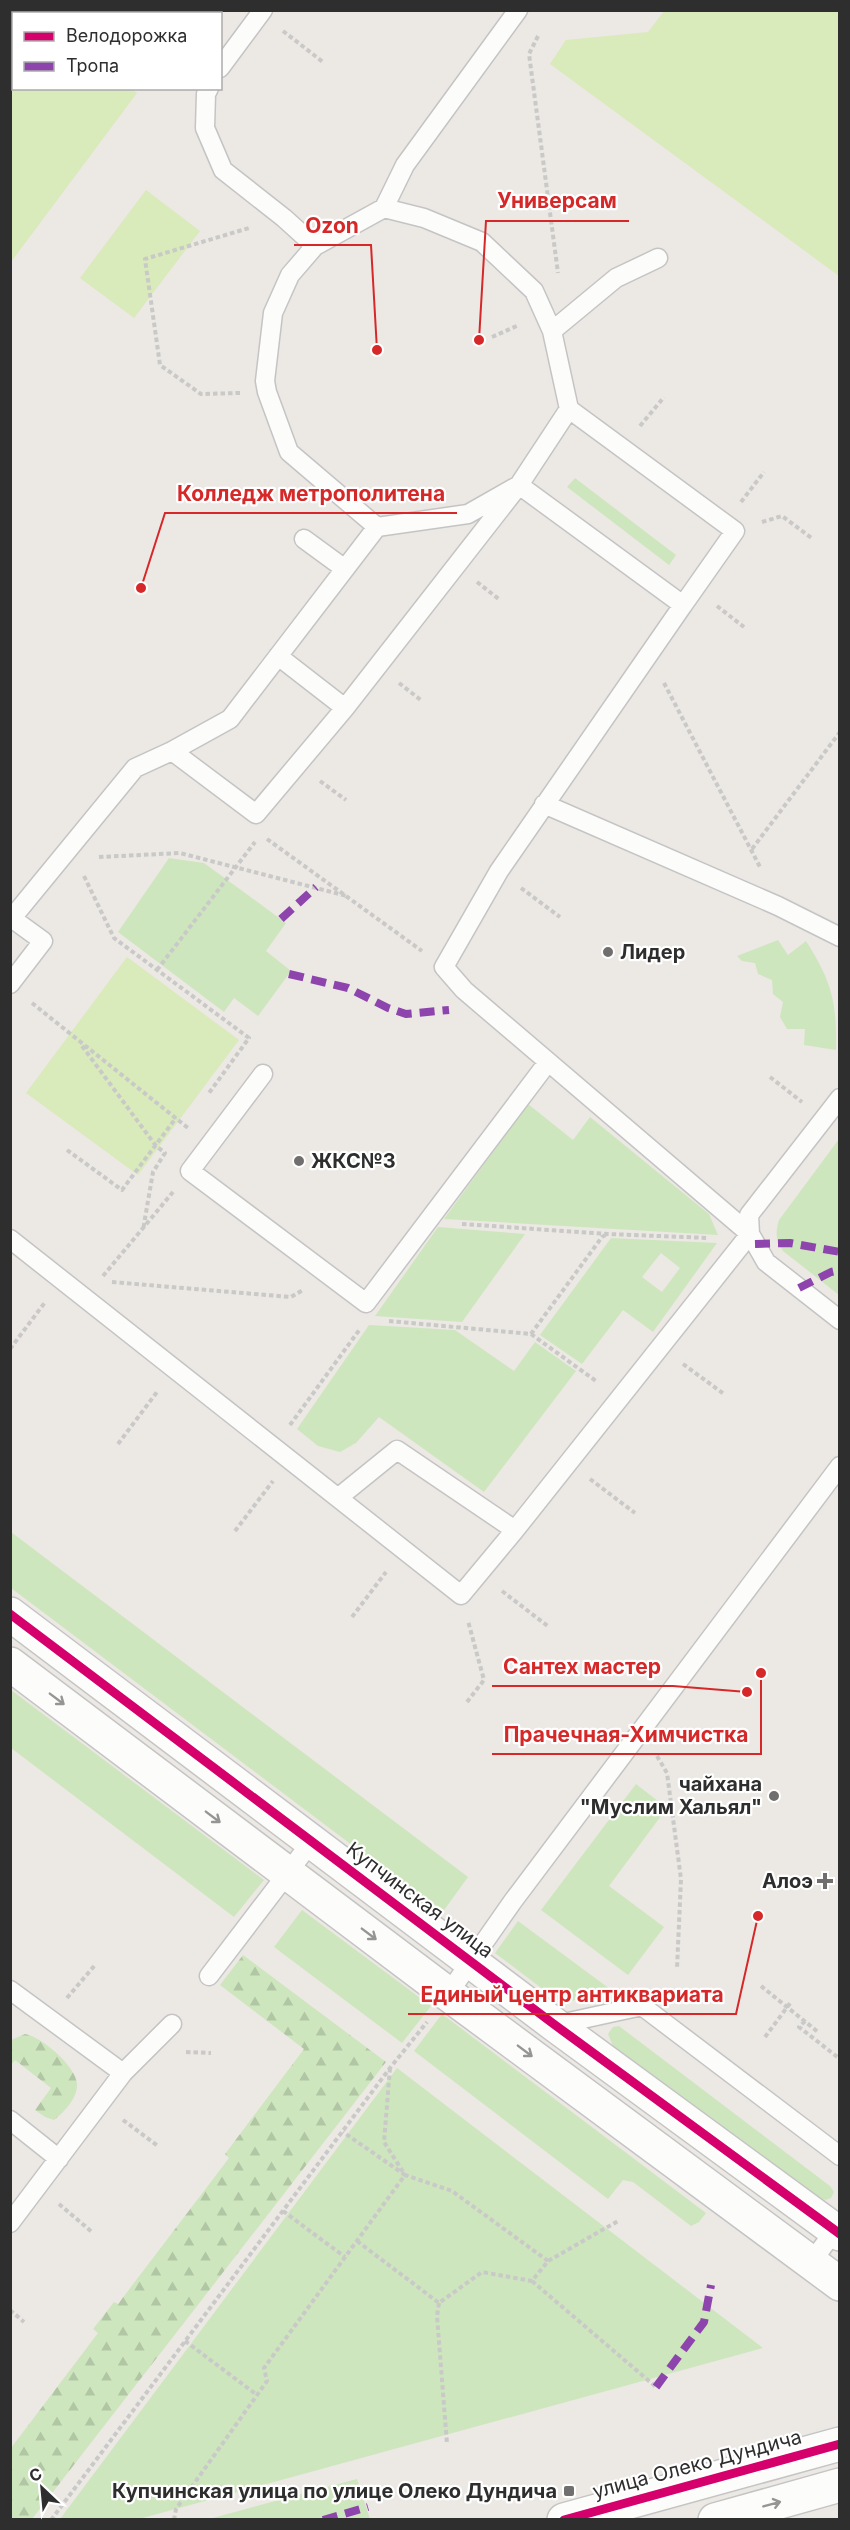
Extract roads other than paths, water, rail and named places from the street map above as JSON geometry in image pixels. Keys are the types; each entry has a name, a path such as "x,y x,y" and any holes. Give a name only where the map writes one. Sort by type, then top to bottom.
{"street":[{"name":"Купчинская улица","path":"10,1614 555,2025 838,2229"},
{"path":"10,1664 288,1873 440,2005 840,2284"},
{"name":"улица Олеко Дундича","path":"564,2520 840,2444"},
{"path":"716,2520 840,2485"}],"lane":[{"path":"377,527 289,452 265,381 273,313 290,275 315,246 384,208 405,165 518,10"},
{"path":"222,60 262,12"},
{"path":"208,90 205,128 223,170 284,218 315,246"},
{"path":"172,751 256,814 345,708 519,486 569,408 558,326 534,291 482,242 424,218 384,208"},
{"path":"558,326 616,278 658,258"},
{"path":"569,408 730,527 683,605 499,871 444,967 464,990 750,1234 766,1262 840,1320"},
{"path":"519,486 683,605"},
{"path":"10,984 43,941 11,917 73,853 135,768 172,751 230,719 377,527 468,514 519,486"},
{"path":"304,539 345,569"},
{"path":"278,656 345,708"},
{"path":"544,804 778,906 840,937"},
{"path":"263,1074 190,1171 329,1275 366,1312 429,1221 548,1062"},
{"path":"10,1239 461,1595 750,1234 749,1215 840,1098"},
{"path":"339,1497 397,1450 515,1530"},
{"path":"440,2005 513,1901 840,1466"},
{"path":"209,1976 312,1841"},
{"path":"13,1996 123,2073"},
{"path":"555,2025 642,2006 840,2156"},
{"path":"10,2223 123,2073 172,2024"},
{"path":"10,2120 59,2159"},
{"path":"811,2263 838,2229"}],"place":[{"name":"Универсам","path":"479,340"},
{"name":"Ozon","path":"377,350"},
{"name":"Колледж метрополитена","path":"141,588"},
{"name":"Лидер","path":"608,952"},
{"name":"ЖКС№3","path":"299,1161"},
{"name":"Прачечная-Химчистка","path":"761,1673"},
{"name":"Сантех мастер","path":"747,1692"},
{"name":"чайхана \"Муслим Хальял\"","path":"774,1796"},
{"name":"Алоэ","path":"825,1881"},
{"name":"Единый центр антиквариата","path":"758,1916"},
{"name":"Купчинская улица по улице Олеко Дундича","path":"569,2491"}]}
